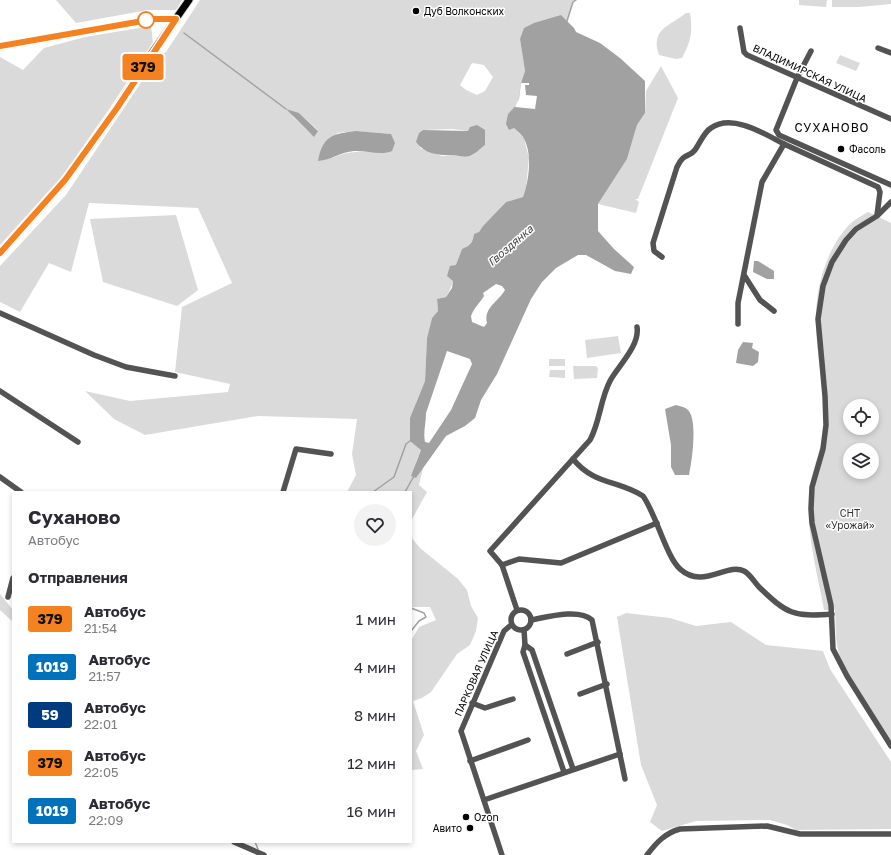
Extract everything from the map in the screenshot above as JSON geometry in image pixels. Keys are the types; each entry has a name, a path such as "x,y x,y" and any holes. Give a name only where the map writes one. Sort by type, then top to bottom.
{"main road":[{"path":"0,253 65,180 117,108 189,0"}],"street":[{"path":"0,46 154,19 176,19"},
{"name":"ВЛАДИМИРСКАЯ УЛИЦА","path":"740,28 744,52 748,55 891,119"},
{"path":"878,48 891,53"},
{"path":"811,51 797,78 776,130 779,135 891,185"},
{"path":"662,257 654,251 653,243 677,167 684,156 693,152 711,128 725,124 748,126 878,187 880,192 877,216"},
{"path":"738,324 738,303 762,182 784,144"},
{"path":"891,202 877,216 856,229 837,252 826,275 820,299 819,331 826,425 823,449 812,486 811,509 812,523 832,614 833,647 837,658 891,746"},
{"path":"744,275 760,300 774,311"},
{"path":"0,313 94,355 126,367 175,376"},
{"path":"518,610 502,564 490,551 573,459 593,434 608,386 634,344 638,327"},
{"path":"0,391 78,442"},
{"path":"283,491 296,449 331,454"},
{"path":"573,459 600,480 619,484 643,496 657,522 671,556 679,568 687,574 697,578 737,570 745,571 778,606 788,611 798,615 832,614"},
{"path":"0,477 20,491"},
{"path":"502,564 519,559 561,563 657,522"},
{"path":"8,597 12,582"},
{"path":"518,610 527,612 531,620 529,626 524,630 515,629 511,625 510,618 512,614 518,610"},
{"path":"531,620 568,613 589,617 592,620 607,684 625,779"},
{"name":"ПАРКОВАЯ УЛИЦА","path":"502,855 461,730 504,631 511,625"},
{"path":"524,630 524,652 564,772"},
{"path":"567,654 598,642"},
{"path":"525,645 532,650 573,769"},
{"path":"580,694 607,684"},
{"path":"472,703 485,708 513,699"},
{"path":"470,761 528,740"},
{"path":"484,800 620,754"},
{"path":"647,855 669,832 680,829 767,826 805,835 891,834"},
{"path":"236,843 264,855"}],"green space":[{"path":"56,0 182,0 176,10 148,10 76,23"},
{"path":"200,0 576,0 573,2 567,21 561,16 520,39 525,71 521,83 518,103 508,114 514,128 524,138 529,158 526,187 523,197 506,202 483,226 469,247 462,249 449,292 446,297 437,299 438,311 432,318 427,338 425,381 416,403 421,450 416,462 416,478 423,468 419,485 427,492 412,519 412,491 348,491 356,475 352,454 357,419 258,416 145,435 114,419 85,391 130,401 228,392 230,384 175,372 182,307 232,283 198,208 89,203 71,272 49,263 20,312 0,302 0,266 66,195 158,57 166,52","holes":["472,63 484,65 493,77 485,91 477,95 466,90 460,85","299,113 318,130 311,134 292,116","452,129 468,131 485,145 471,156 463,157 451,155 442,156 420,148 419,133 423,130","356,131 391,134 389,152 353,152 332,158 337,133"]},
{"path":"799,0 827,0 826,7 799,5"},
{"path":"832,0 891,0 891,4 859,7 832,7"},
{"path":"686,13 690,13 691,31 689,41 682,58 676,59 659,55 657,39 659,34 668,25"},
{"path":"151,26 153,42 112,105 63,175 0,245 0,57 23,70 44,48 85,37"},
{"path":"840,55 860,63 856,71 836,63"},
{"path":"661,66 678,98 638,199 635,199 639,202 636,213 598,204 627,159 637,125 645,113 646,91"},
{"name":"СНТ «Урожай»","path":"868,212 891,223 891,741 854,686 842,662 837,645 835,610 824,610 810,533 810,487 822,440 824,425 823,397 816,330 818,292 825,267 835,243 842,233 856,219"},
{"path":"176,215 198,290 177,306 103,282 90,219"},
{"path":"618,336 621,353 587,358 585,340"},
{"path":"549,359 565,359 565,366 549,366"},
{"path":"574,366 596,366 598,368 597,378 574,379"},
{"path":"550,370 565,370 565,378 549,377"},
{"path":"412,538 420,548 458,579 467,590 471,606 478,618 476,631 470,645 457,654 431,692 422,698 413,701 424,735 416,751 423,769 412,770 412,639 419,627 436,620 430,607 412,607"},
{"path":"0,594 12,609 12,621 0,610"},
{"path":"626,613 670,618 696,626 731,622 766,645 823,651 830,669 891,762 891,829 796,830 787,825 770,820 696,821 662,831 650,822 657,805 641,765 617,617"}],"water":[{"path":"561,15 576,32 600,43 620,58 645,81 645,113 637,125 627,159 598,204 598,231 614,249 634,267 631,274 615,271 586,255 578,255 556,268 542,282 531,299 497,374 481,400 475,418 465,426 446,436 416,478 411,476 421,450 410,441 410,418 425,381 427,338 432,318 438,311 437,299 446,297 452,288 453,281 447,276 450,266 456,265 462,249 471,244 474,234 479,232 506,202 523,197 525,190 529,167 526,143 523,137 514,128 509,130 506,124 508,114 518,103 521,83 525,71 520,39 524,28 534,23","holes":["496,284 502,286 505,290 489,309 486,318 487,323 484,327 472,322 471,316 484,296 483,293","447,351 470,359 472,364 451,410 429,443 425,442 424,438 426,413"]},
{"path":"286,109 299,113 318,131 314,137"},
{"path":"477,125 485,130 485,145 467,157 432,153 423,149 416,142 419,133 423,130 468,131 470,127"},
{"path":"356,131 391,134 395,143 392,151 378,153 354,151 318,161 323,146 330,137 341,133"},
{"path":"754,261 758,261 774,271 774,279 767,279 753,272"},
{"path":"743,342 753,343 752,348 759,352 758,362 753,366 736,363 738,350"},
{"path":"676,405 684,407 688,410 693,422 694,431 692,460 689,475 675,475 671,467 671,445 665,409"}],"pier":[{"path":"521,83 529,83 529,85 525,85 526,95 537,96 535,109 515,107 519,99"}],"waterway":[{"name":"Гвоздянка","path":"567,21 573,2 576,0"},
{"path":"184,33 286,109"},
{"path":"374,491 394,477 406,444 410,441"},
{"name":"Гвоздянка","path":"406,491 414,476"},
{"name":"Гвоздянка","path":"412,608 424,613 426,617 419,621 412,630"},
{"name":"Гвоздянка","path":"255,843 258,849"}],"bus line":[{"name":"379","path":"0,46 154,19 176,19 154,50 117,108 65,180 0,253"}],"place":[{"name":"Дуб Волконских","path":"416,11"},
{"name":"Фасоль","path":"841,149"},
{"name":"Ozon","path":"466,817"},
{"name":"Авито","path":"470,828"}],"district":[{"name":"СУХАНОВО","path":"832,127"}]}
